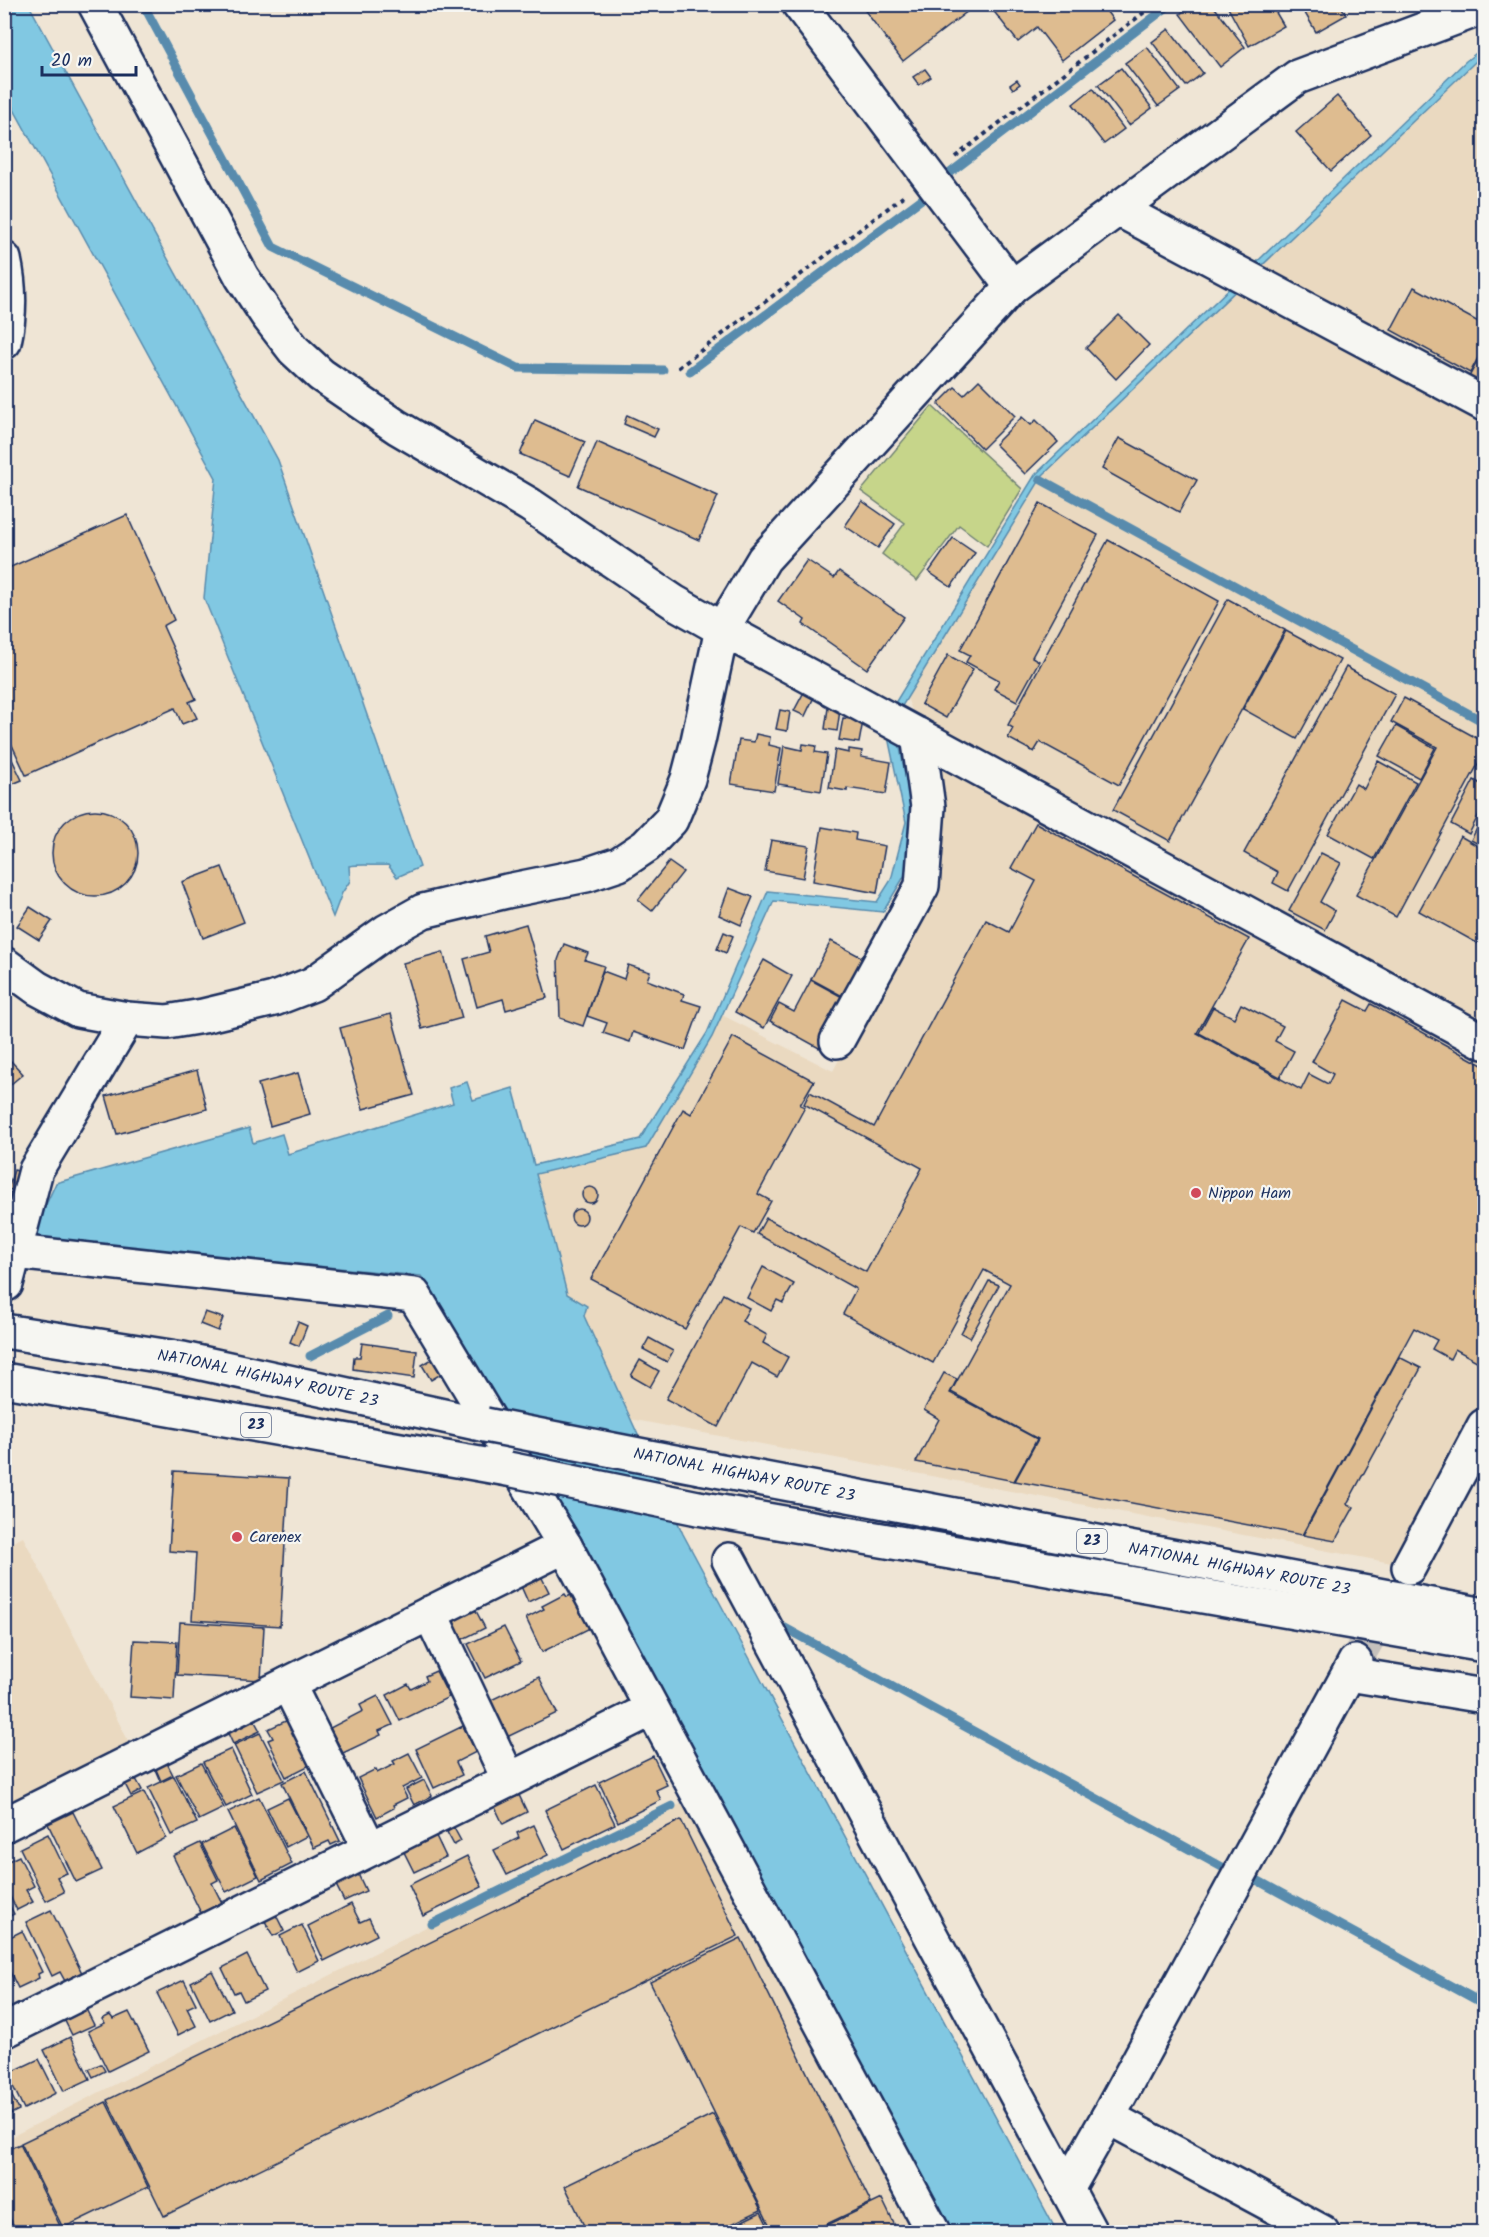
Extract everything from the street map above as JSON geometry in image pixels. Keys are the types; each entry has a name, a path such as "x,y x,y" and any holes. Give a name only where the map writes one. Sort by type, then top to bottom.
{"main road":[{"path":"94,4 242,277 294,350 321,375 397,427 530,505 674,602 1485,1042"},
{"path":"799,4 1012,286"},
{"path":"4,964 37,988 78,1011 127,1019 167,1022 236,1010 313,984 387,931 423,911 586,875 619,864 646,846 671,820 688,779 722,629 764,559 1012,286 1297,77 1485,7"},
{"path":"1118,209 1485,404"},
{"path":"4,259 9,282 7,329 4,342"},
{"path":"837,1041 922,886 928,807 905,728"},
{"path":"6,1284 36,1170 127,1019"},
{"path":"16,1248 414,1295 565,1546 933,2232"},
{"name":"23","path":"4,1318 183,1359"},
{"name":"NATIONAL HIGHWAY ROUTE 23","path":"4,1331 183,1359 485,1425 1485,1615"},
{"name":"NATIONAL HIGHWAY ROUTE 23","path":"4,1380 508,1469 698,1508 1485,1645"},
{"name":"23","path":"4,1400 177,1411"},
{"path":"1409,1567 1485,1426"},
{"path":"4,1825 565,1546"},
{"path":"729,1560 1090,2232"},
{"path":"430,1613 509,1779"},
{"path":"1067,2189 1352,1668 1485,1696"},
{"path":"288,1684 370,1849"},
{"path":"4,2031 652,1708"},
{"path":"1108,2116 1322,2232"}],"shaded area":[{"path":"1484,57 1484,391 1261,266 1475,62"},
{"path":"1243,284 1484,417 1484,1022 914,715 907,698 1040,479"},
{"name":"Nippon Ham","path":"941,764 1484,1058 1484,1404 1397,1564 630,1419 583,1316 567,1294 536,1174 646,1148 712,1037 722,1015 833,1071 930,890 932,770"},
{"path":"23,1537 131,1746 5,1812 5,1546"},
{"path":"689,1800 921,2232 5,2232 5,2140 432,1924"}],"green space":[{"path":"932,406 1022,489 987,546 959,525 917,581 882,554 905,523 861,491"}],"water":[{"path":"4,5 29,5 278,460 420,867 397,877 388,865 349,866 350,881 342,893 333,917 204,598 216,478 5,93"},
{"path":"1484,47 1484,57 1475,62 1043,475 902,706 899,743 914,819 908,837 905,875 883,912 774,901 712,1037 646,1148 536,1174 567,1294 587,1306 584,1316 683,1534 1057,2232 951,2232 563,1512 421,1276 5,1236 4,1219 37,1224 56,1183 249,1128 253,1143 282,1134 288,1154 453,1103 449,1088 467,1082 473,1100 513,1088 534,1165 640,1139 707,1033 768,891 877,902 891,880 906,822 888,737 895,703 1035,475 1466,61"}],"building":[{"path":"860,4 977,4 903,61"},
{"path":"988,4 1101,4 1113,20 1062,60 1037,27 1018,42"},
{"path":"1193,4 1212,4 1245,47 1220,67 1180,14"},
{"path":"1226,4 1271,4 1284,26 1249,46"},
{"path":"1308,4 1340,4 1346,15 1316,32 1302,8"},
{"path":"1169,29 1203,73 1186,86 1152,42"},
{"path":"1147,47 1180,90 1158,106 1125,63"},
{"path":"1121,68 1152,108 1129,125 1098,85"},
{"path":"925,69 931,77 919,85 913,77"},
{"path":"1017,80 1020,84 1013,89 1010,85"},
{"path":"1093,88 1124,129 1104,144 1073,104"},
{"path":"1337,96 1371,135 1331,171 1296,132"},
{"path":"1414,287 1484,325 1484,346 1470,373 1391,330"},
{"path":"1119,315 1149,345 1116,379 1086,348"},
{"path":"1484,349 1484,386 1469,377"},
{"path":"979,380 1015,416 982,449 938,404 955,387 964,395"},
{"path":"627,415 658,429 654,437 624,424"},
{"path":"1022,417 1031,425 1036,420 1058,442 1025,474 995,444"},
{"path":"535,420 585,442 570,476 520,454"},
{"path":"1119,438 1197,480 1179,512 1102,469"},
{"path":"597,442 718,496 699,540 578,486"},
{"path":"862,501 895,524 878,548 845,526"},
{"path":"1040,503 1098,535 1032,657 1039,661 1017,701 994,689 999,680 966,662 970,655 960,650"},
{"path":"127,515 174,620 163,626 196,699 189,702 197,718 182,724 175,708 26,775 4,728 4,570"},
{"path":"953,538 975,553 951,587 929,572"},
{"path":"1108,540 1219,601 1119,785 1040,742 1034,752 1008,738 1013,728 1008,725"},
{"path":"807,560 834,578 839,571 904,617 867,669 803,624 805,620 778,601"},
{"path":"1228,599 1285,630 1170,841 1113,810"},
{"path":"1286,631 1340,660 1297,739 1243,709"},
{"path":"948,655 973,669 946,718 921,704"},
{"path":"1346,667 1395,694 1288,891 1273,883 1278,872 1244,853"},
{"path":"804,692 814,697 805,716 794,711"},
{"path":"1404,698 1484,742 1484,753 1396,917 1356,895 1437,747 1391,722"},
{"path":"828,708 840,710 837,731 825,729"},
{"path":"780,710 790,712 787,731 776,729"},
{"path":"843,718 863,721 859,743 839,740"},
{"path":"1396,726 1435,748 1419,778 1379,756"},
{"path":"756,734 770,737 769,745 781,748 774,791 731,784 739,740 754,742"},
{"path":"4,743 22,780 10,785 4,773"},
{"path":"803,744 816,746 815,752 827,754 821,791 778,784 784,746 802,750"},
{"path":"849,749 862,751 861,757 891,762 886,794 847,788 847,791 829,788 835,750 849,753"},
{"path":"1378,761 1416,782 1374,859 1328,834 1356,784 1364,789"},
{"path":"1474,780 1484,786 1484,804 1469,834 1451,824"},
{"path":"95,810 119,817 131,829 138,853 131,877 119,889 95,896 71,889 59,877 52,853 59,829 71,817"},
{"path":"1484,815 1484,847 1471,840"},
{"name":"Nippon Ham","path":"1036,823 1249,939 1197,1033 1301,1090 1309,1074 1328,1084 1333,1074 1312,1062 1346,1000 1367,1011 1371,1004 1484,1066 1484,1359 1482,1364 1455,1349 1450,1359 1432,1349 1437,1340 1414,1328 1302,1535 1015,1481 1038,1439 951,1392 1010,1284 984,1270 933,1363 843,1314 856,1289 757,1234 766,1218 866,1272 922,1168 804,1104 810,1092 874,1127 986,920 1009,932 1036,881 1011,868"},
{"path":"822,827 856,833 855,840 885,846 877,893 813,881"},
{"path":"1460,836 1483,849 1476,862 1484,867 1484,947 1419,911"},
{"path":"771,840 809,846 803,878 765,871"},
{"path":"1321,853 1341,863 1320,902 1335,911 1325,930 1289,911"},
{"path":"669,862 683,872 652,911 638,900"},
{"path":"222,867 244,922 203,938 182,882"},
{"path":"729,888 753,897 741,925 719,915"},
{"path":"30,907 52,921 39,940 17,926"},
{"path":"526,924 547,998 506,1010 503,999 477,1007 464,959 489,952 485,936"},
{"path":"724,932 733,936 726,953 717,949"},
{"path":"831,941 867,960 846,998 811,979"},
{"path":"564,944 588,953 585,960 604,966 583,1026 560,1018 558,960"},
{"path":"443,952 462,1018 422,1029 403,963"},
{"path":"764,960 792,976 764,1028 735,1012"},
{"path":"628,965 650,972 647,980 684,994 682,1000 701,1006 685,1050 633,1032 630,1042 603,1033 607,1023 587,1016 603,971 624,979"},
{"path":"811,980 846,999 819,1048 770,1021 779,1004 794,1012"},
{"path":"1241,1004 1283,1026 1275,1041 1294,1051 1280,1077 1199,1033 1213,1007 1234,1018"},
{"path":"391,1014 414,1095 363,1109 340,1028"},
{"path":"733,1037 814,1081 800,1105 805,1107 758,1194 771,1201 753,1233 741,1227 685,1329 591,1279 683,1109 691,1114"},
{"path":"11,1061 23,1074 4,1090 4,1067"},
{"path":"197,1070 207,1109 117,1134 106,1096"},
{"path":"298,1073 310,1114 270,1126 258,1084"},
{"path":"14,1170 21,1172 15,1191 8,1189"},
{"path":"587,1187 593,1187 598,1195 596,1201 587,1203 582,1198 582,1192"},
{"path":"4,1191 12,1193 8,1206 4,1205"},
{"path":"576,1209 582,1209 587,1217 585,1223 576,1225 571,1220 571,1214"},
{"path":"763,1267 794,1284 783,1303 777,1300 771,1311 747,1298"},
{"path":"989,1281 999,1285 970,1338 961,1333"},
{"path":"723,1294 749,1308 742,1321 767,1335 763,1343 788,1357 777,1377 752,1363 718,1427 666,1399"},
{"path":"205,1312 223,1318 218,1331 200,1324"},
{"path":"298,1322 307,1326 299,1346 290,1342"},
{"path":"649,1338 673,1351 667,1362 643,1349"},
{"path":"362,1343 417,1351 414,1378 353,1369 354,1357 360,1357"},
{"path":"1399,1357 1421,1368 1347,1504 1354,1507 1335,1541 1303,1535"},
{"path":"432,1359 441,1374 431,1380 422,1365"},
{"path":"640,1360 659,1371 650,1387 631,1376"},
{"path":"944,1373 957,1379 950,1393 1037,1439 1014,1481 916,1462 939,1419 924,1410"},
{"path":"174,1471 289,1478 280,1626 192,1620 196,1553 169,1551"},
{"path":"540,1574 549,1592 528,1602 520,1584"},
{"path":"575,1593 592,1627 542,1652 526,1618 544,1609 542,1606 565,1594 567,1597"},
{"path":"475,1609 485,1628 459,1641 452,1627 456,1617"},
{"path":"180,1622 264,1627 261,1680 177,1675"},
{"path":"504,1627 521,1661 485,1678 468,1644"},
{"path":"134,1640 177,1642 174,1700 130,1697"},
{"path":"436,1671 449,1697 400,1721 387,1695 408,1684 411,1689 427,1681 425,1676"},
{"path":"539,1677 557,1713 507,1737 489,1701"},
{"path":"378,1696 393,1725 379,1731 381,1735 343,1753 330,1728 363,1711 360,1705"},
{"path":"253,1718 260,1731 233,1744 227,1731"},
{"path":"288,1720 310,1765 286,1777 268,1740 273,1738 268,1729"},
{"path":"463,1726 476,1752 456,1762 462,1775 434,1788 416,1749"},
{"path":"260,1733 284,1780 257,1792 234,1745"},
{"path":"231,1749 252,1794 226,1807 203,1762"},
{"path":"409,1753 422,1778 402,1788 407,1798 377,1817 358,1778 376,1769 377,1773 395,1764 393,1761"},
{"path":"653,1756 667,1785 656,1790 661,1800 618,1822 599,1782"},
{"path":"166,1761 173,1775 161,1781 155,1767"},
{"path":"201,1763 224,1808 199,1820 176,1775"},
{"path":"306,1771 340,1841 331,1845 329,1841 314,1848 282,1783"},
{"path":"174,1776 197,1823 171,1835 148,1788"},
{"path":"136,1779 142,1790 131,1796 125,1784"},
{"path":"424,1780 432,1796 414,1805 406,1789"},
{"path":"596,1785 615,1824 564,1849 545,1810"},
{"path":"144,1792 166,1838 137,1853 114,1806"},
{"path":"518,1793 527,1812 503,1824 494,1805"},
{"path":"259,1797 292,1864 261,1880 228,1812"},
{"path":"288,1798 307,1836 286,1847 267,1808"},
{"path":"73,1812 102,1870 76,1882 48,1824"},
{"path":"681,1820 738,1936 164,2216 107,2100"},
{"path":"534,1825 548,1855 507,1875 494,1850 519,1838 517,1833"},
{"path":"234,1828 258,1876 226,1892 202,1844"},
{"path":"454,1828 461,1841 454,1845 447,1832"},
{"path":"48,1834 67,1873 57,1877 64,1892 46,1901 20,1848"},
{"path":"435,1834 446,1857 414,1872 403,1850"},
{"path":"200,1843 218,1880 212,1883 222,1903 201,1913 173,1856"},
{"path":"19,1856 34,1886 26,1890 33,1902 17,1910 4,1885 4,1863"},
{"path":"467,1856 482,1887 423,1916 409,1885"},
{"path":"358,1874 366,1891 344,1901 336,1885"},
{"path":"4,1895 14,1914 4,1919"},
{"path":"351,1904 360,1922 369,1918 377,1935 324,1961 308,1926"},
{"path":"51,1910 82,1973 65,1981 60,1972 52,1976 26,1922"},
{"path":"276,1915 284,1931 273,1936 265,1921"},
{"path":"302,1925 319,1961 297,1972 280,1936"},
{"path":"22,1931 42,1972 38,1974 39,1978 18,1988 4,1960 4,1940"},
{"path":"741,1938 871,2203 810,2232 773,2232 650,1982"},
{"path":"247,1955 265,1991 244,2001 239,1991 234,1993 222,1968"},
{"path":"212,1971 232,2010 210,2021 191,1982"},
{"path":"184,1980 196,2004 187,2008 196,2026 178,2035 157,1993"},
{"path":"86,2009 94,2025 72,2035 64,2019"},
{"path":"129,2012 149,2051 108,2071 88,2031 105,2023 102,2019 110,2015 113,2019"},
{"path":"70,2037 90,2079 64,2091 44,2050"},
{"path":"39,2059 56,2093 24,2109 7,2074"},
{"path":"101,2064 105,2071 93,2077 89,2069"},
{"path":"4,2081 19,2110 4,2117"},
{"path":"106,2102 148,2187 63,2228 21,2143"},
{"path":"713,2114 761,2210 715,2232 587,2232 565,2186"},
{"path":"20,2144 62,2230 17,2232 4,2207 4,2151"},
{"path":"882,2199 898,2232 813,2232"},
{"path":"4,2212 15,2232 4,2232"},
{"path":"761,2212 771,2232 720,2232"}],"waterway":[{"path":"143,4 273,247 518,368 663,370"},
{"path":"950,173 1171,4"},
{"path":"690,371 923,198"},
{"path":"1040,479 1484,722"},
{"path":"310,1356 388,1316"},
{"path":"785,1628 1222,1867"},
{"path":"432,1924 672,1806"},
{"path":"1255,1879 1484,2004"}],"tunnel":[{"path":"1355,1662 1409,1567"}],"place":[{"name":"Nippon Ham","path":"1196,1193"},
{"name":"Carenex","path":"237,1537"}]}
